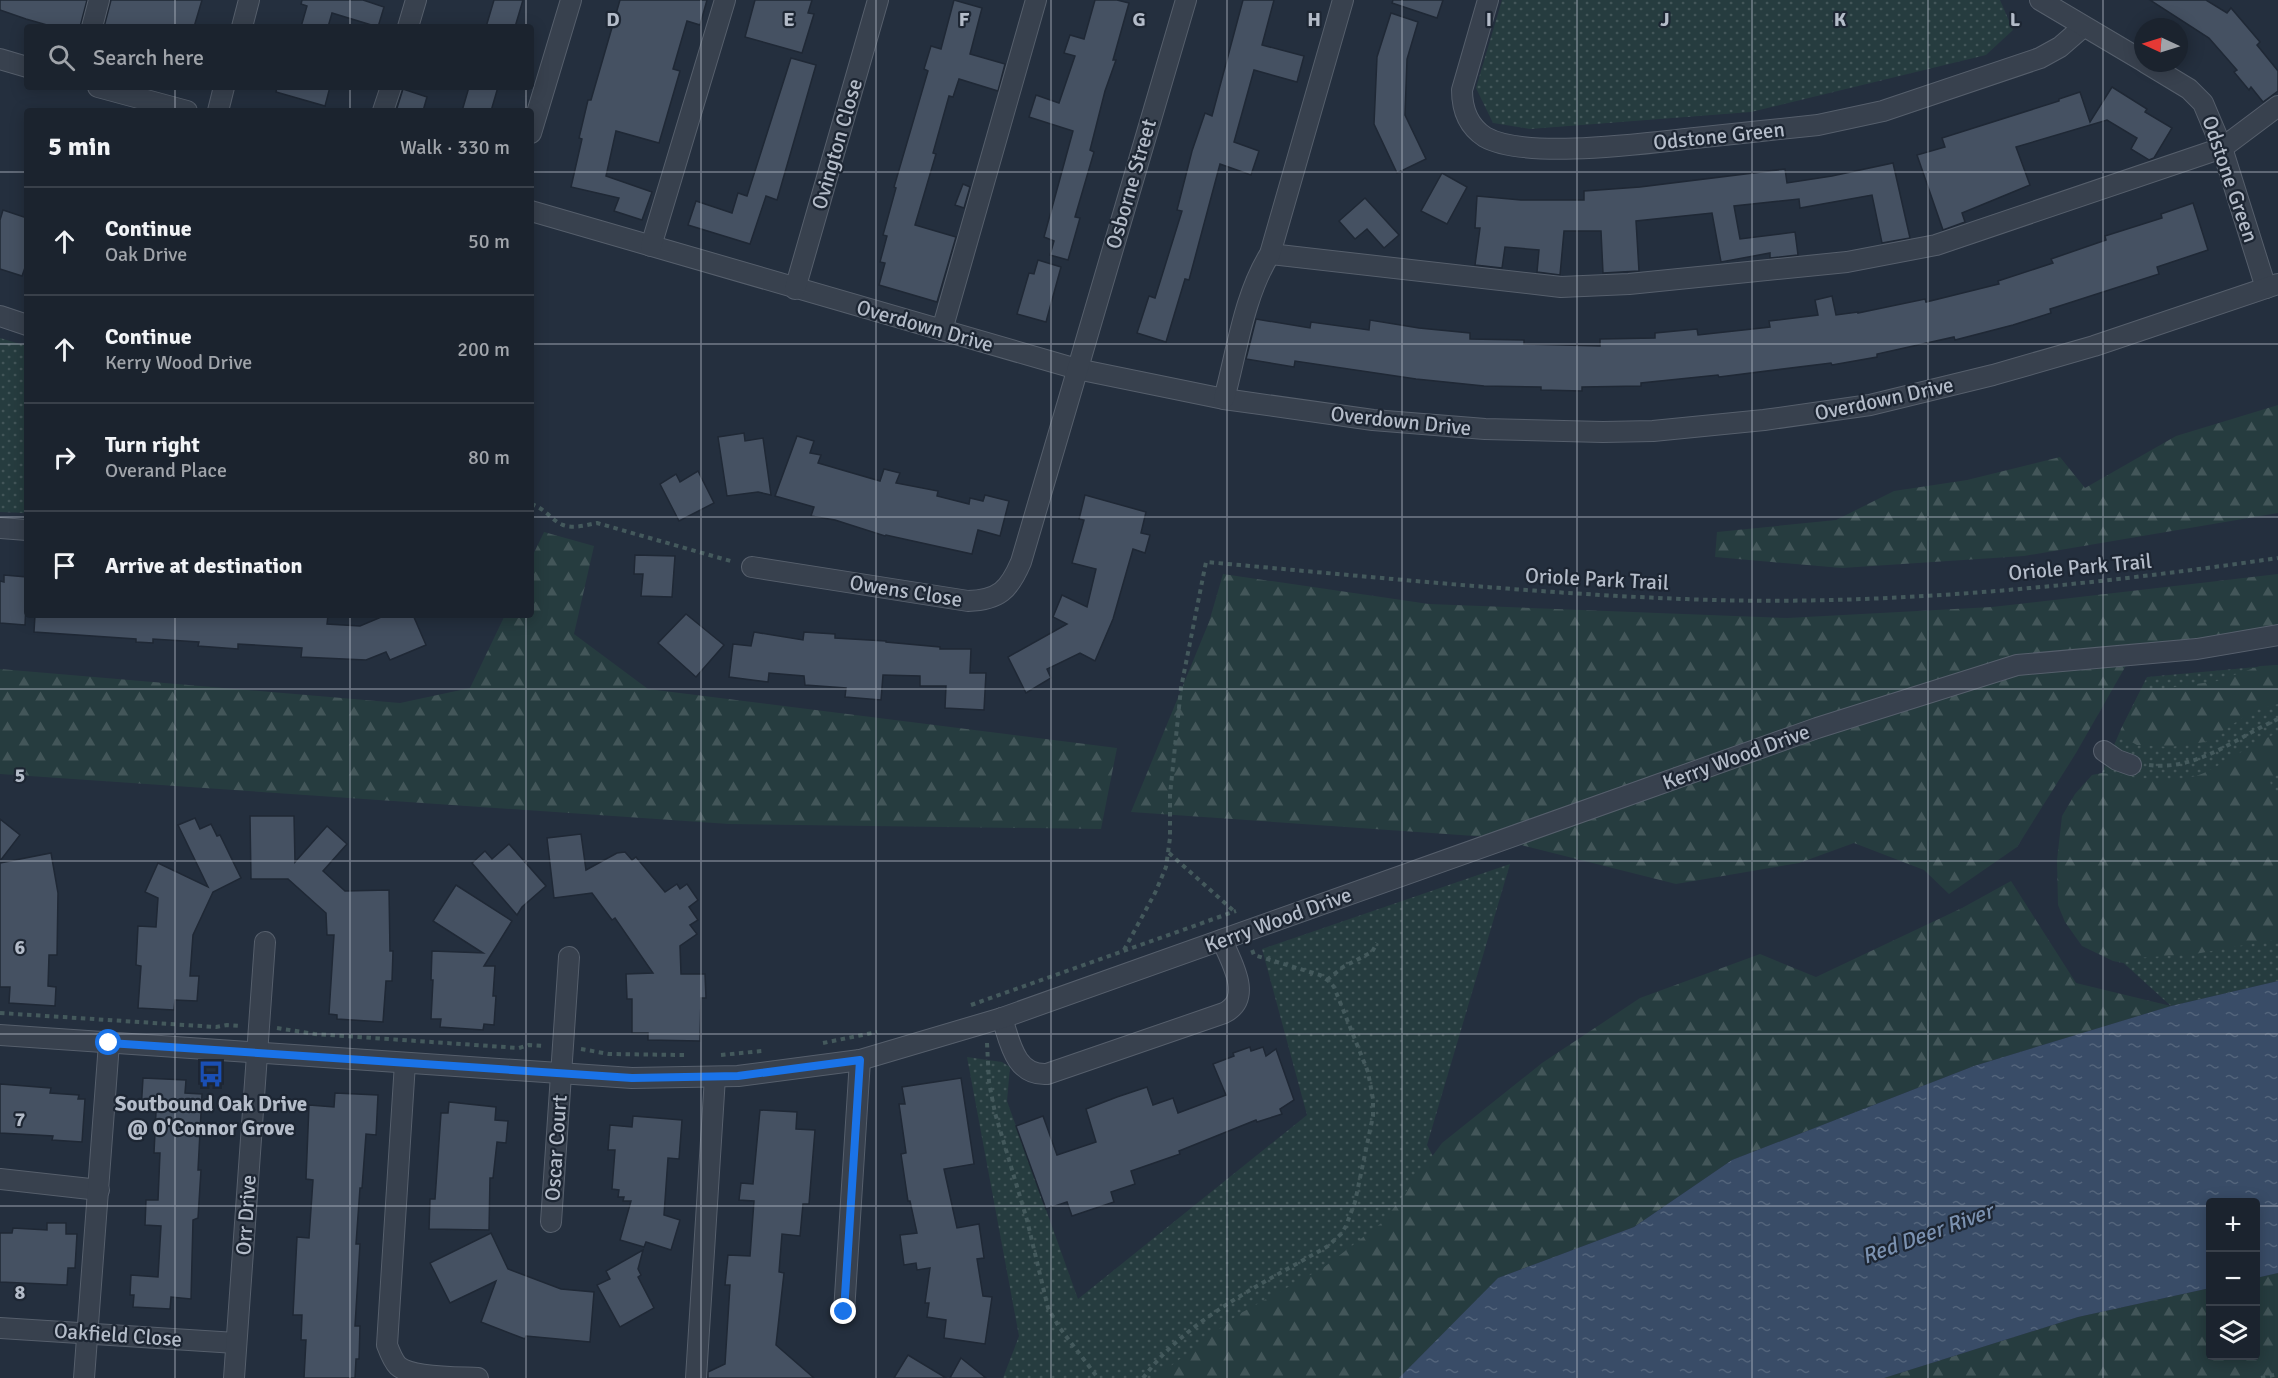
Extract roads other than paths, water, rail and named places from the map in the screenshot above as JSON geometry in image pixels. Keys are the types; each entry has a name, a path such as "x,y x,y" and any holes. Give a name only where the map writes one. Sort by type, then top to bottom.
{"street":[{"path":"93,24 99,0"},
{"path":"243,24 249,0"},
{"path":"409,24 416,0"},
{"path":"534,123 571,0"},
{"path":"651,246 725,0"},
{"name":"Ovington Close","path":"795,289 878,0"},
{"path":"942,330 1036,0"},
{"name":"Osborne Street","path":"1077,369 1186,0"},
{"path":"1224,399 1260,270 1270,254 1343,0"},
{"name":"Odstone Green","path":"1488,0 1462,90 1465,114 1470,123 1486,137 1513,145 1540,147 1620,146 1818,125 1851,119 1914,102 2050,54 2083,27"},
{"name":"Odstone Green","path":"2040,0 2134,56"},
{"path":"0,59 24,66"},
{"name":"Odstone Green","path":"2162,72 2197,96 2207,112 2272,286"},
{"path":"109,90 176,108"},
{"path":"219,108 223,90"},
{"path":"384,108 389,90"},
{"path":"1270,254 1562,287 1629,284 1847,262 1936,245 2222,148 2278,106"},
{"name":"Overdown Drive","path":"534,212 1077,369 1224,399 1373,420 1485,429 1603,432 1709,426 1817,414 1925,393 2094,346 2272,286"},
{"path":"0,316 24,324"},
{"name":"Owens Close","path":"752,567 968,601 994,597 1011,582 1021,562 1077,369"},
{"path":"0,528 24,530"},
{"name":"Kerry Wood Drive","path":"0,1035 632,1078 715,1077 777,1072 860,1060 994,1021 1817,728 2016,665 2197,649 2278,635"},
{"path":"2104,752 2131,765"},
{"path":"994,1021 1016,1059 1026,1070 1047,1074 1224,1013 1236,1004 1241,989 1222,940"},
{"name":"Orr Drive","path":"234,1378 265,942"},
{"name":"Oscar Court","path":"550,1222 569,957"},
{"path":"84,1378 109,1043"},
{"path":"844,1312 860,1060"},
{"path":"405,1063 387,1346 399,1367 413,1373 478,1378"},
{"path":"696,1378 715,1077"},
{"path":"0,1179 99,1190"},
{"name":"Oakfield Close","path":"0,1328 236,1343"}],"water":[{"name":"Red Deer River","path":"2278,981 2278,1273 2260,1277 2260,1198 2206,1198 2206,1289 2078,1317 1884,1378 1399,1378 1498,1278 1634,1227 1732,1160 1974,1066 2171,1006"}],"place":[{"name":"Soutbound Oak Drive @ O'Connor Grove","path":"211,1074"}]}
